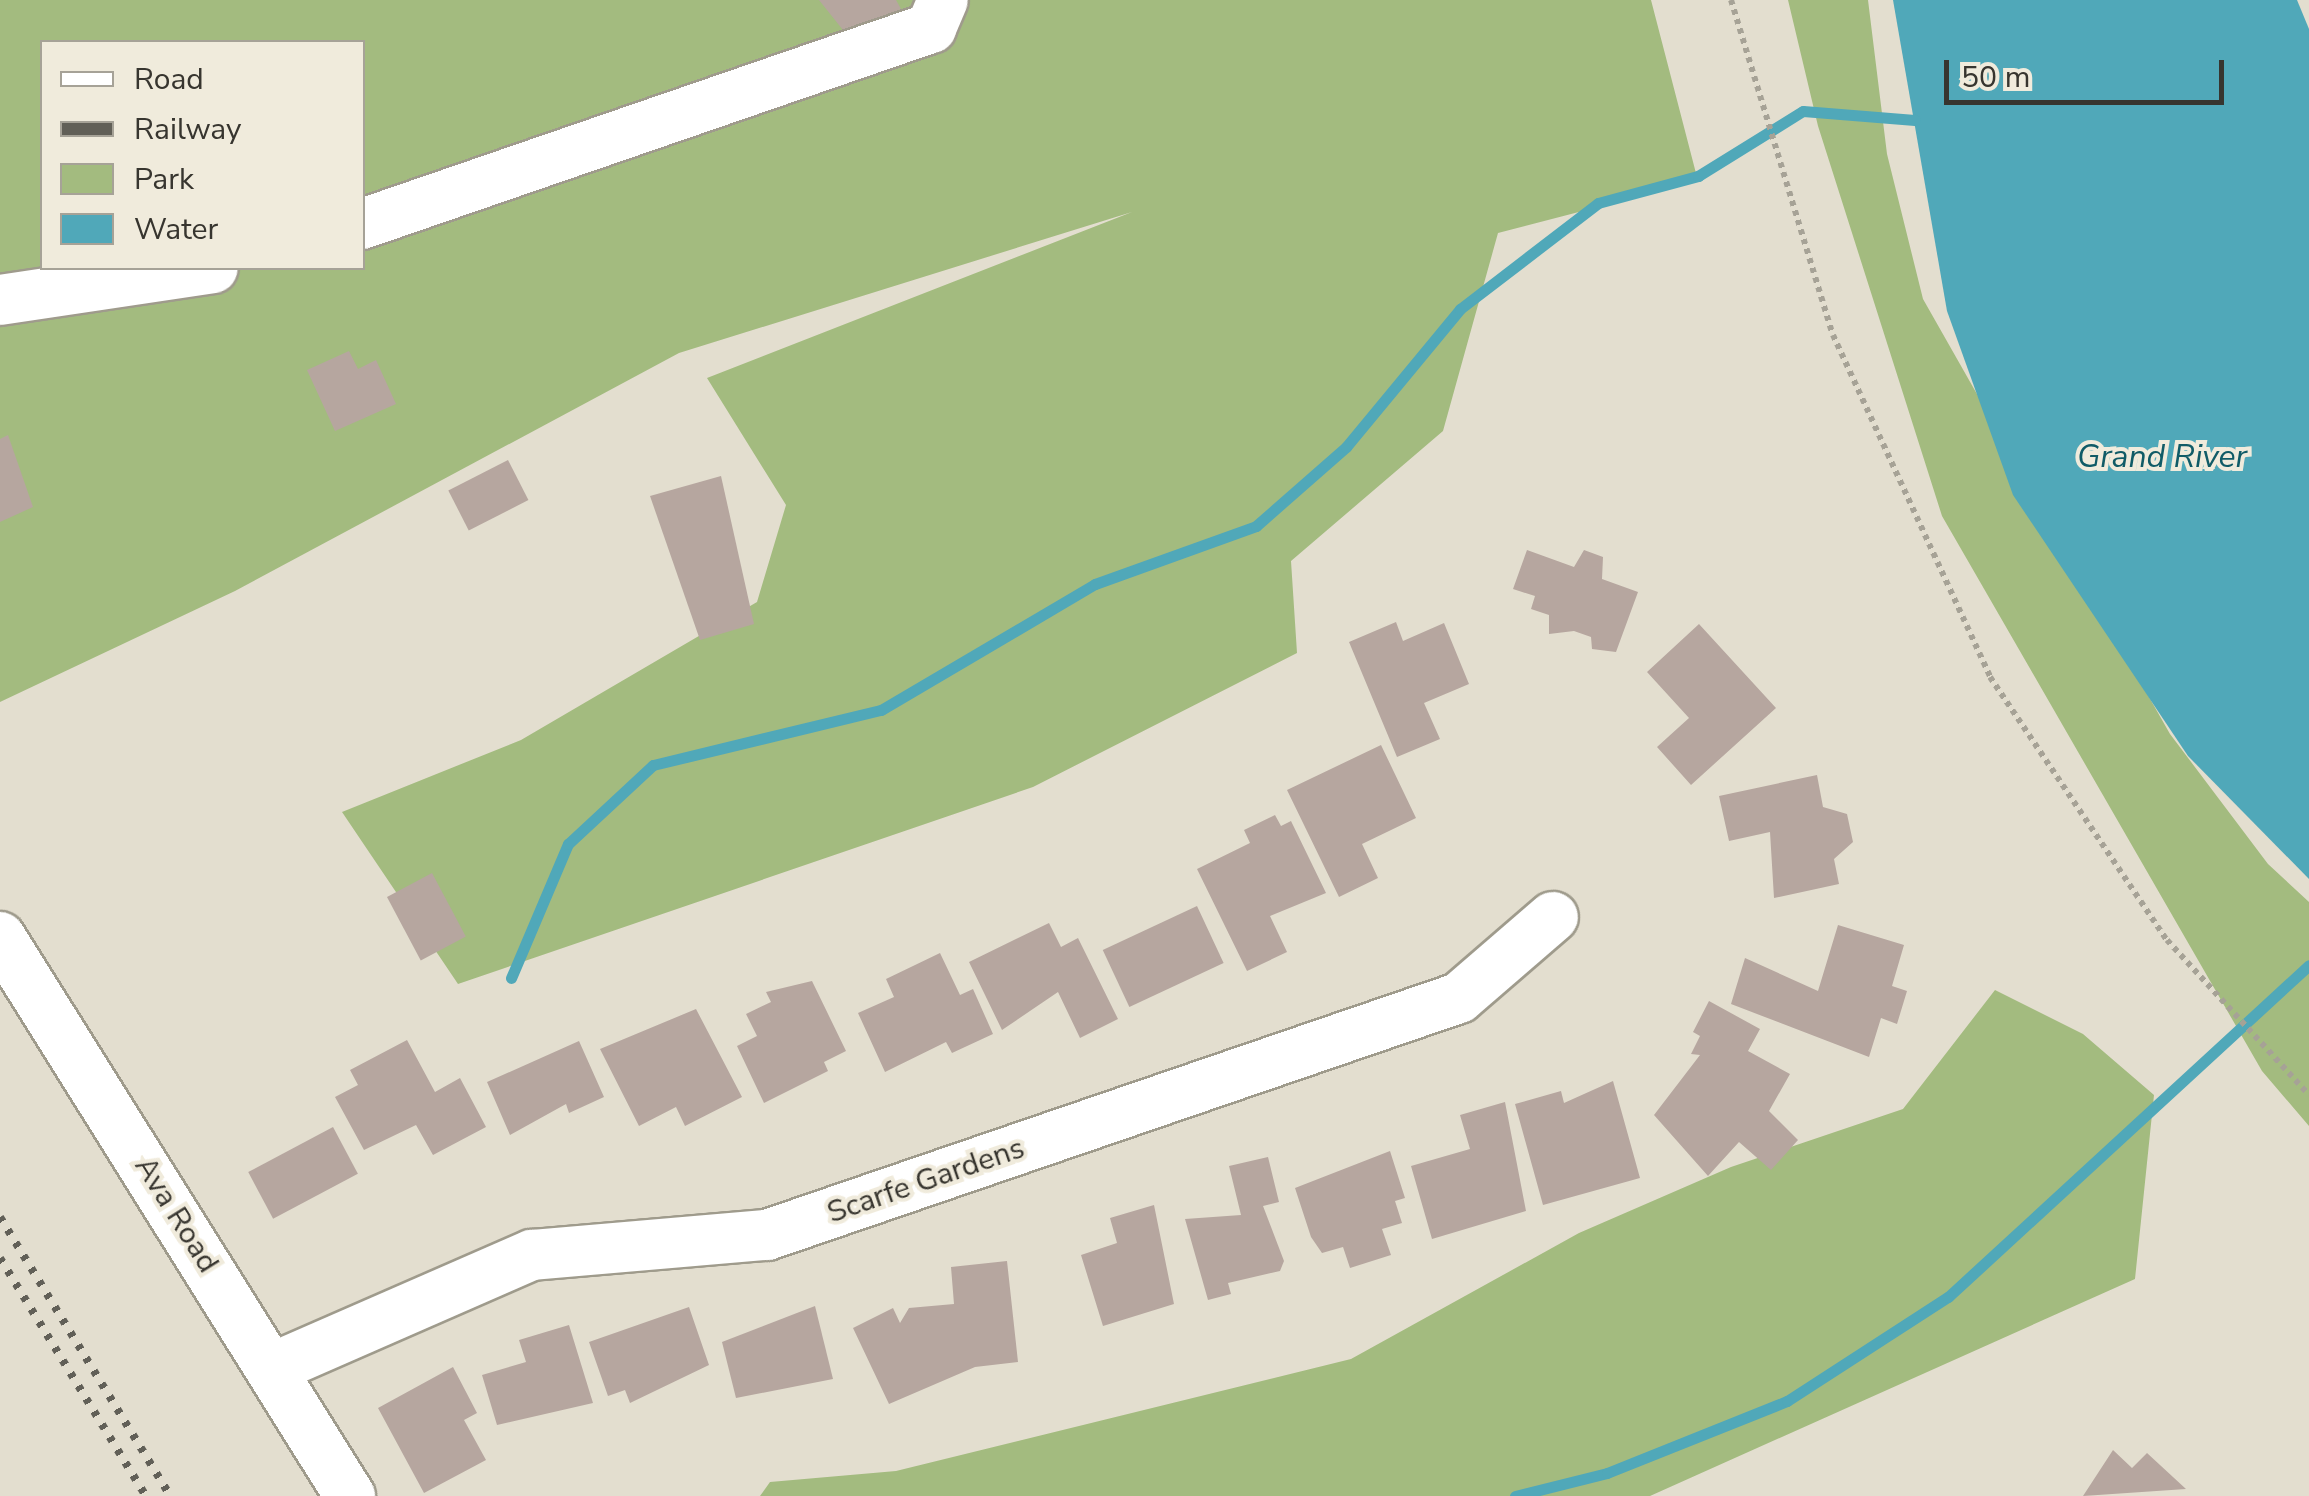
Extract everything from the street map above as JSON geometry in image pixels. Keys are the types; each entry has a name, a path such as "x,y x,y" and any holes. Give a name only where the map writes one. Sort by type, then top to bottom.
{"street":[{"path":"365,223 931,28 943,0"},
{"path":"0,300 201,270"},
{"name":"Scarfe Gardens","path":"273,1368 532,1255 767,1236 1459,998 1552,917"},
{"name":"Ava Road","path":"0,937 350,1496"}],"path":[{"path":"1730,0 1834,335 1990,677 2167,940 2309,1095"}],"green space":[{"path":"0,0 1651,0 1698,181 1498,233 1443,431 1291,561 1297,653 1033,787 458,984 342,812 521,740 757,602 786,505 707,378 1132,212 679,353 235,591 0,702"},
{"path":"1788,0 1868,0 1887,154 1923,299 2170,734 2268,864 2309,902 2309,1126 2262,1071 1942,516 1818,126"},
{"path":"1995,990 2083,1034 2154,1095 2135,1279 1650,1496 760,1496 770,1482 896,1471 1351,1359 1579,1233 1731,1167 1903,1109"}],"water":[{"name":"Grand River","path":"1893,0 2297,0 2309,29 2309,879 2188,756 2013,495 1947,311"}],"building":[{"path":"819,0 896,0 901,9 847,35"},
{"path":"349,351 358,369 376,360 396,404 335,431 307,370"},
{"path":"8,435 33,507 0,522 0,439"},
{"path":"508,460 528,500 469,531 448,490"},
{"path":"721,476 754,624 700,640 650,496"},
{"path":"1527,550 1574,567 1584,550 1603,557 1602,579 1638,592 1616,652 1592,649 1591,637 1574,631 1549,634 1549,615 1531,609 1535,596 1513,589"},
{"path":"1396,622 1403,641 1444,623 1469,684 1424,703 1440,739 1397,757 1349,642"},
{"path":"1699,624 1776,708 1691,785 1657,747 1689,718 1647,672"},
{"path":"1381,745 1416,818 1362,844 1378,878 1339,897 1287,790"},
{"path":"1817,775 1823,807 1847,814 1853,842 1834,859 1839,884 1774,898 1770,832 1729,841 1719,796"},
{"path":"1275,815 1281,826 1291,821 1326,893 1270,916 1287,952 1247,971 1197,869 1250,843 1244,830"},
{"path":"432,873 466,937 421,961 387,897"},
{"path":"1197,906 1224,963 1129,1007 1103,950"},
{"path":"1049,923 1061,947 1078,938 1118,1019 1080,1038 1058,992 1002,1030 969,962"},
{"path":"1838,925 1904,945 1892,986 1907,991 1897,1024 1881,1018 1869,1057 1731,1004 1745,958 1818,991"},
{"path":"940,953 960,995 973,989 993,1034 952,1053 946,1042 885,1072 858,1013 894,997 886,979"},
{"path":"812,981 846,1051 824,1062 828,1071 764,1103 737,1046 757,1036 746,1014 771,1002 766,992"},
{"path":"1709,1001 1760,1029 1748,1051 1790,1074 1769,1111 1798,1140 1771,1170 1739,1142 1708,1176 1654,1115 1700,1055 1691,1054 1700,1036 1693,1032"},
{"path":"696,1009 742,1097 685,1126 676,1107 639,1126 600,1049"},
{"path":"407,1040 435,1092 460,1078 486,1127 433,1155 416,1125 364,1150 335,1097 358,1085 350,1070"},
{"path":"579,1041 604,1097 569,1113 566,1104 510,1135 487,1082"},
{"path":"1613,1081 1640,1178 1543,1205 1515,1104 1561,1091 1564,1103"},
{"path":"1505,1102 1526,1211 1432,1239 1411,1166 1470,1149 1460,1115"},
{"path":"333,1127 358,1174 273,1219 248,1172"},
{"path":"1390,1151 1405,1198 1395,1201 1402,1223 1382,1229 1391,1255 1350,1268 1343,1247 1322,1253 1311,1237 1295,1188"},
{"path":"1268,1157 1279,1202 1263,1206 1284,1261 1280,1271 1228,1283 1231,1294 1208,1300 1185,1219 1241,1215 1229,1166"},
{"path":"1154,1205 1174,1304 1103,1326 1081,1255 1117,1243 1110,1218"},
{"path":"1007,1261 1018,1362 975,1367 889,1404 853,1328 893,1308 900,1323 909,1308 954,1304 951,1267"},
{"path":"815,1306 833,1379 736,1398 722,1342"},
{"path":"689,1307 709,1365 630,1403 625,1390 608,1396 589,1342"},
{"path":"569,1325 593,1403 497,1425 482,1375 526,1362 519,1340"},
{"path":"453,1367 477,1413 464,1420 486,1460 424,1493 378,1408"},
{"path":"2113,1450 2132,1468 2147,1453 2186,1489 2083,1496"}],"waterway":[{"path":"511,978 568,844 653,765 881,710 1095,584 1256,526 1346,447 1460,309 1598,203 1698,176 1803,111 1915,120"},
{"path":"1515,1496 1607,1473 1787,1401 1948,1297 2309,965"}],"railway":[{"path":"0,1217 170,1496"},
{"path":"0,1258 146,1496"}]}
